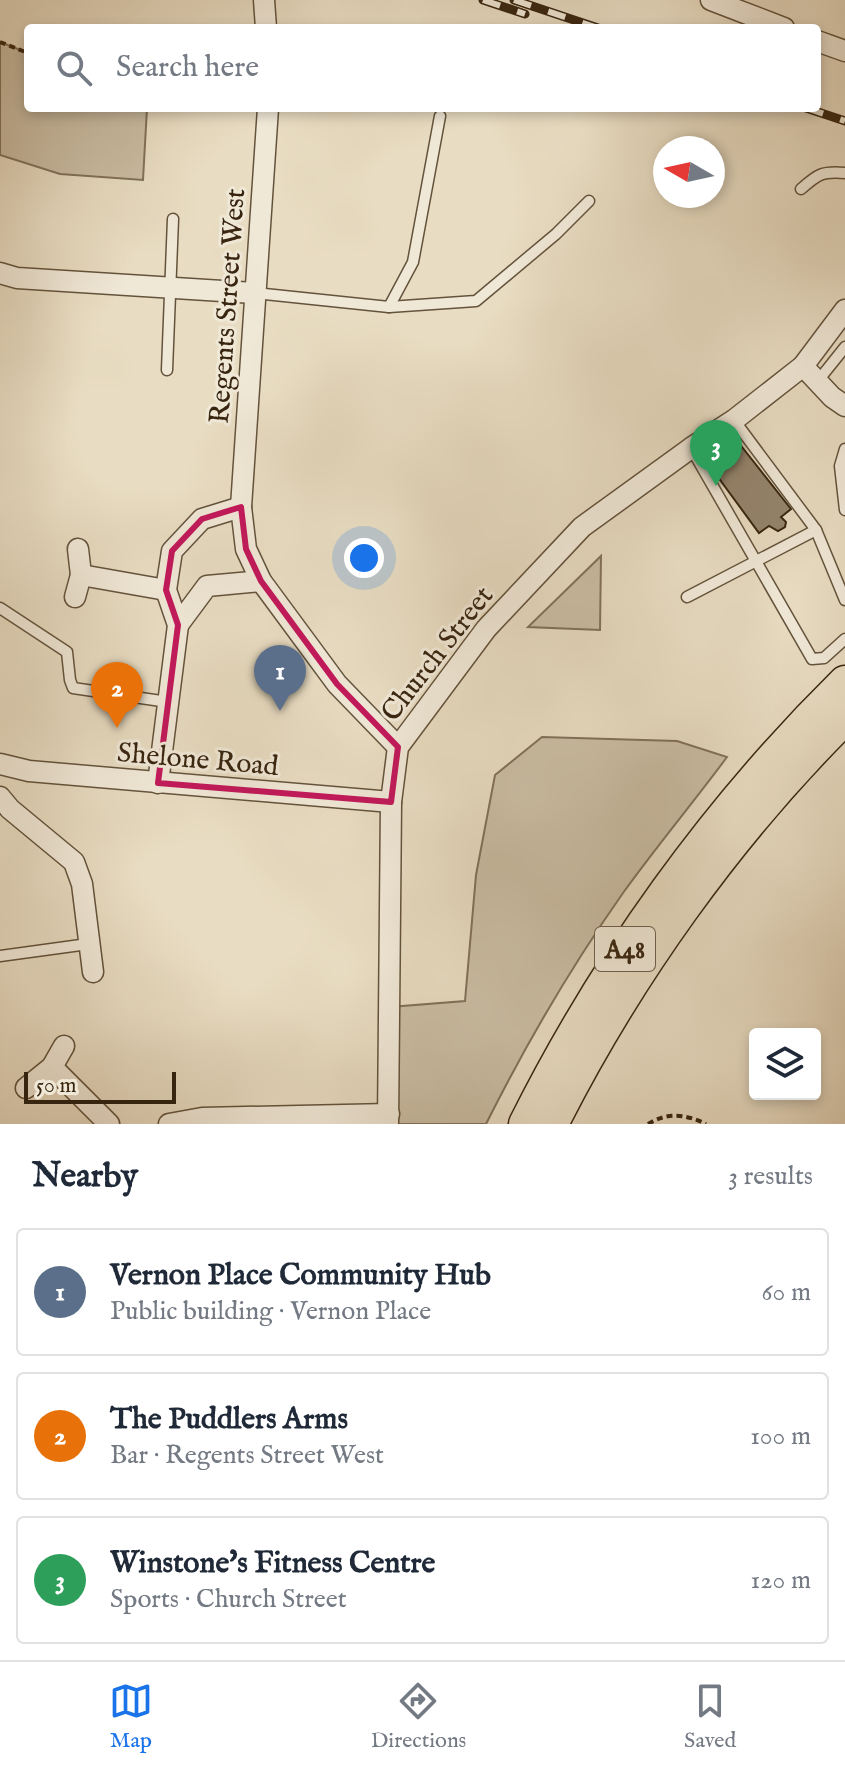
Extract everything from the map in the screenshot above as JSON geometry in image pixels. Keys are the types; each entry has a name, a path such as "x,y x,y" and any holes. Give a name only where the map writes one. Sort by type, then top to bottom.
{"main road":[{"name":"A48","path":"552,1124 623,997 809,717 845,682"},
{"name":"A48","path":"525,1124 595,995 643,921 758,796 845,718"}],"street":[{"path":"264,0 266,24"},
{"path":"711,0 774,24"},
{"path":"821,42 845,51"},
{"name":"Regents Street West","path":"268,112 241,507 246,549 261,581 337,684 398,747"},
{"path":"0,273 17,278 254,293"},
{"name":"Church Street","path":"389,1119 391,802 398,747 486,629 582,527 734,420 803,366 845,310"},
{"path":"803,366 845,406"},
{"path":"158,783 178,625 166,590 172,551 202,519 241,507"},
{"path":"75,597 81,575 78,549"},
{"path":"81,575 166,590"},
{"path":"178,625 207,586 261,581"},
{"name":"Shelone Road","path":"0,764 29,771 391,802"},
{"path":"0,797 10,809 74,862 82,884 93,972"},
{"path":"26,1088 52,1067 64,1046"},
{"path":"52,1067 109,1124"},
{"path":"169,1124 202,1118 389,1119"}],"lane":[{"path":"389,307 413,262 440,116"},
{"path":"801,189 817,175 845,173"},
{"path":"254,293 389,307 476,301 556,234 589,201"},
{"path":"167,370 173,219"},
{"path":"817,382 845,347"},
{"path":"734,420 816,530 845,600"},
{"path":"691,448 812,659 824,658 845,639"},
{"path":"845,449 840,466 845,510"},
{"path":"687,597 816,530"},
{"path":"0,608 67,652 73,688 168,702"},
{"path":"0,956 88,944"}],"path":[{"path":"0,42 24,51"},
{"path":"648,1124 675,1115 692,1117 706,1124"}],"highlighted area":[{"path":"241,507 246,549 261,581 337,684 398,747 391,802 158,783 178,625 166,590 172,551 202,519"}],"shaded area":[{"path":"0,42 24,51 24,112 147,112 143,180 60,174 0,155"},
{"path":"601,556 600,630 528,627"},
{"path":"542,737 677,741 727,757 636,876 585,949 533,1035 486,1124 388,1124 390,1007 465,1001 476,875 495,775"}],"building":[{"path":"742,447 791,509 781,517 786,522 785,527 778,531 769,526 759,533 712,469"}],"railway":[{"path":"483,0 525,14"},
{"path":"514,0 586,24"},
{"path":"818,112 845,121"}],"place":[{"name":"Winstone's Fitness Centre","path":"716,486"},
{"name":"Vernon Place Community Hub","path":"280,711"},
{"name":"The Puddlers Arms","path":"117,728"}]}
